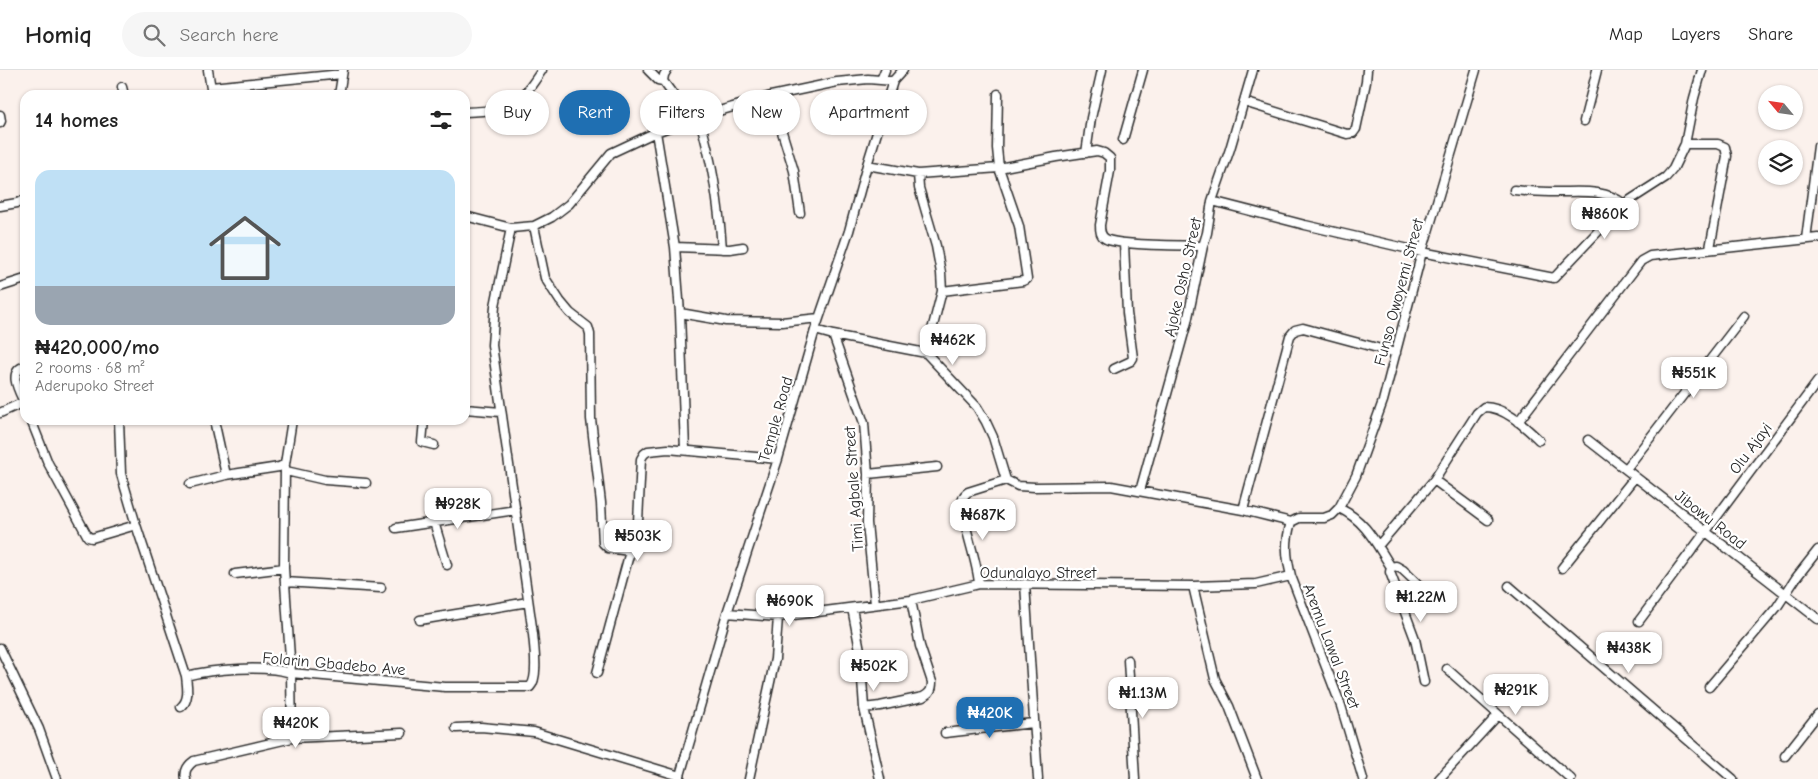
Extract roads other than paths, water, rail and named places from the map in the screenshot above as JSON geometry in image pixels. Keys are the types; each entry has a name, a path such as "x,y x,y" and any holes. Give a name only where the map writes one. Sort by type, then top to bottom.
{"street":[{"path":"208,70 211,90"},
{"path":"470,111 509,107 527,93 542,70"},
{"path":"648,70 658,80 663,81 669,90"},
{"path":"663,81 668,70"},
{"path":"881,80 885,70"},
{"name":"Temple Road","path":"679,777 727,613 778,459 815,330 849,231 867,165 894,81 903,70"},
{"path":"1086,153 1091,118 1102,70"},
{"path":"1123,140 1143,70"},
{"name":"Ajoke Osho Street","path":"1140,491 1187,322 1207,233 1212,201 1230,149 1252,70"},
{"path":"1244,102 1347,134 1353,133 1356,129 1367,70"},
{"name":"Funso Owoyemi Street","path":"1291,522 1299,518 1324,518 1332,515 1339,508 1356,476 1380,409 1422,252 1476,70"},
{"path":"1584,121 1597,70"},
{"path":"1212,201 1422,252 1554,278 1624,204 1666,177 1672,169 1685,144 1694,98 1702,70"},
{"path":"218,90 342,72 340,90"},
{"path":"799,90 837,82 868,79 894,81"},
{"path":"942,291 1027,279 1018,226 999,168 997,148 998,94"},
{"path":"0,115 0,124"},
{"path":"470,217 511,228 534,226 556,214 569,204 611,153 650,135"},
{"path":"656,135 675,247 680,313 685,450"},
{"path":"705,135 716,192 722,249"},
{"path":"783,135 794,171 800,213"},
{"path":"1685,144 1718,144 1725,147 1727,156 1710,248"},
{"path":"1806,239 1818,146"},
{"path":"867,165 918,174 999,168 1086,153 1104,153 1110,158 1110,171 1100,225 1100,232 1105,239 1124,243 1203,246"},
{"path":"918,174 919,188 936,246 942,291 926,353"},
{"path":"1514,190 1606,194 1624,204"},
{"path":"0,206 20,202"},
{"path":"534,226 545,278 560,301 588,328 590,334 591,419 601,503 603,543 608,548 629,551"},
{"path":"420,620 528,602 492,345 495,306 511,228"},
{"path":"1518,422 1641,262 1650,256 1710,248 1818,238"},
{"path":"1114,369 1131,361 1133,358 1127,314 1124,243"},
{"path":"675,247 743,248"},
{"path":"0,287 20,281"},
{"path":"680,313 726,321 782,322 819,318"},
{"path":"1626,470 1744,316"},
{"path":"1243,510 1290,336 1295,330 1304,328 1396,353"},
{"path":"815,330 926,353 977,408 986,422 993,437 1006,480"},
{"name":"Timi Agbale Street","path":"833,335 864,424 868,474 868,523 875,604"},
{"path":"20,368 15,372 15,378 20,395"},
{"name":"Olu Ajayi","path":"1639,621 1818,381"},
{"path":"0,413 20,405"},
{"path":"1378,546 1434,480 1477,413 1484,406 1494,407 1518,422 1539,440"},
{"path":"470,409 501,412"},
{"path":"34,425 48,462 88,537 92,538 136,525"},
{"path":"119,425 121,474 186,676 187,700 181,707"},
{"path":"215,425 226,475"},
{"path":"291,425 286,468 284,568 291,673 292,738"},
{"path":"424,425 422,442 434,444"},
{"name":"Jibowu Road","path":"1588,440 1818,620"},
{"path":"597,673 638,522 642,459 644,454 668,449 778,459"},
{"path":"190,484 226,475 279,467 325,480 366,483"},
{"path":"868,474 937,467"},
{"path":"1562,568 1635,477"},
{"path":"979,584 979,573 965,519 963,500 968,492 1006,480 1018,486 1111,486 1243,510 1291,522"},
{"path":"1434,480 1488,520"},
{"path":"1339,508 1355,516 1362,523 1391,567 1390,572 1415,640 1424,682"},
{"path":"396,528 516,510"},
{"path":"434,522 447,565"},
{"name":"Aremu Lawal Street","path":"1291,522 1286,539 1286,558 1291,576 1341,706 1363,779"},
{"path":"1708,687 1777,607 1818,550"},
{"path":"1391,567 1396,566 1403,570 1439,604"},
{"path":"235,574 284,568"},
{"name":"Odunalayo Street","path":"727,613 778,617 911,600 979,584 1193,586 1256,584 1291,576"},
{"path":"285,582 381,588"},
{"path":"1025,584 1038,779"},
{"path":"1193,586 1215,679 1228,706 1257,779"},
{"path":"1509,586 1732,779"},
{"path":"864,708 923,697 932,688 932,682 920,646 911,600"},
{"name":"Folarin Gbadebo Ave","path":"186,676 214,671 279,669 291,673 445,686 530,686 534,682 535,676 533,634 528,602"},
{"path":"852,608 860,650 864,708 880,779"},
{"path":"749,779 775,658 778,617"},
{"path":"0,648 39,730 57,779"},
{"path":"1128,660 1135,779"},
{"path":"1447,669 1571,779"},
{"path":"1439,779 1498,714"},
{"path":"1785,756 1818,714"},
{"path":"945,733 1033,723"},
{"path":"456,728 481,727 534,732 679,777"},
{"path":"186,779 185,774 188,766 194,761 292,738 402,733"}]}
